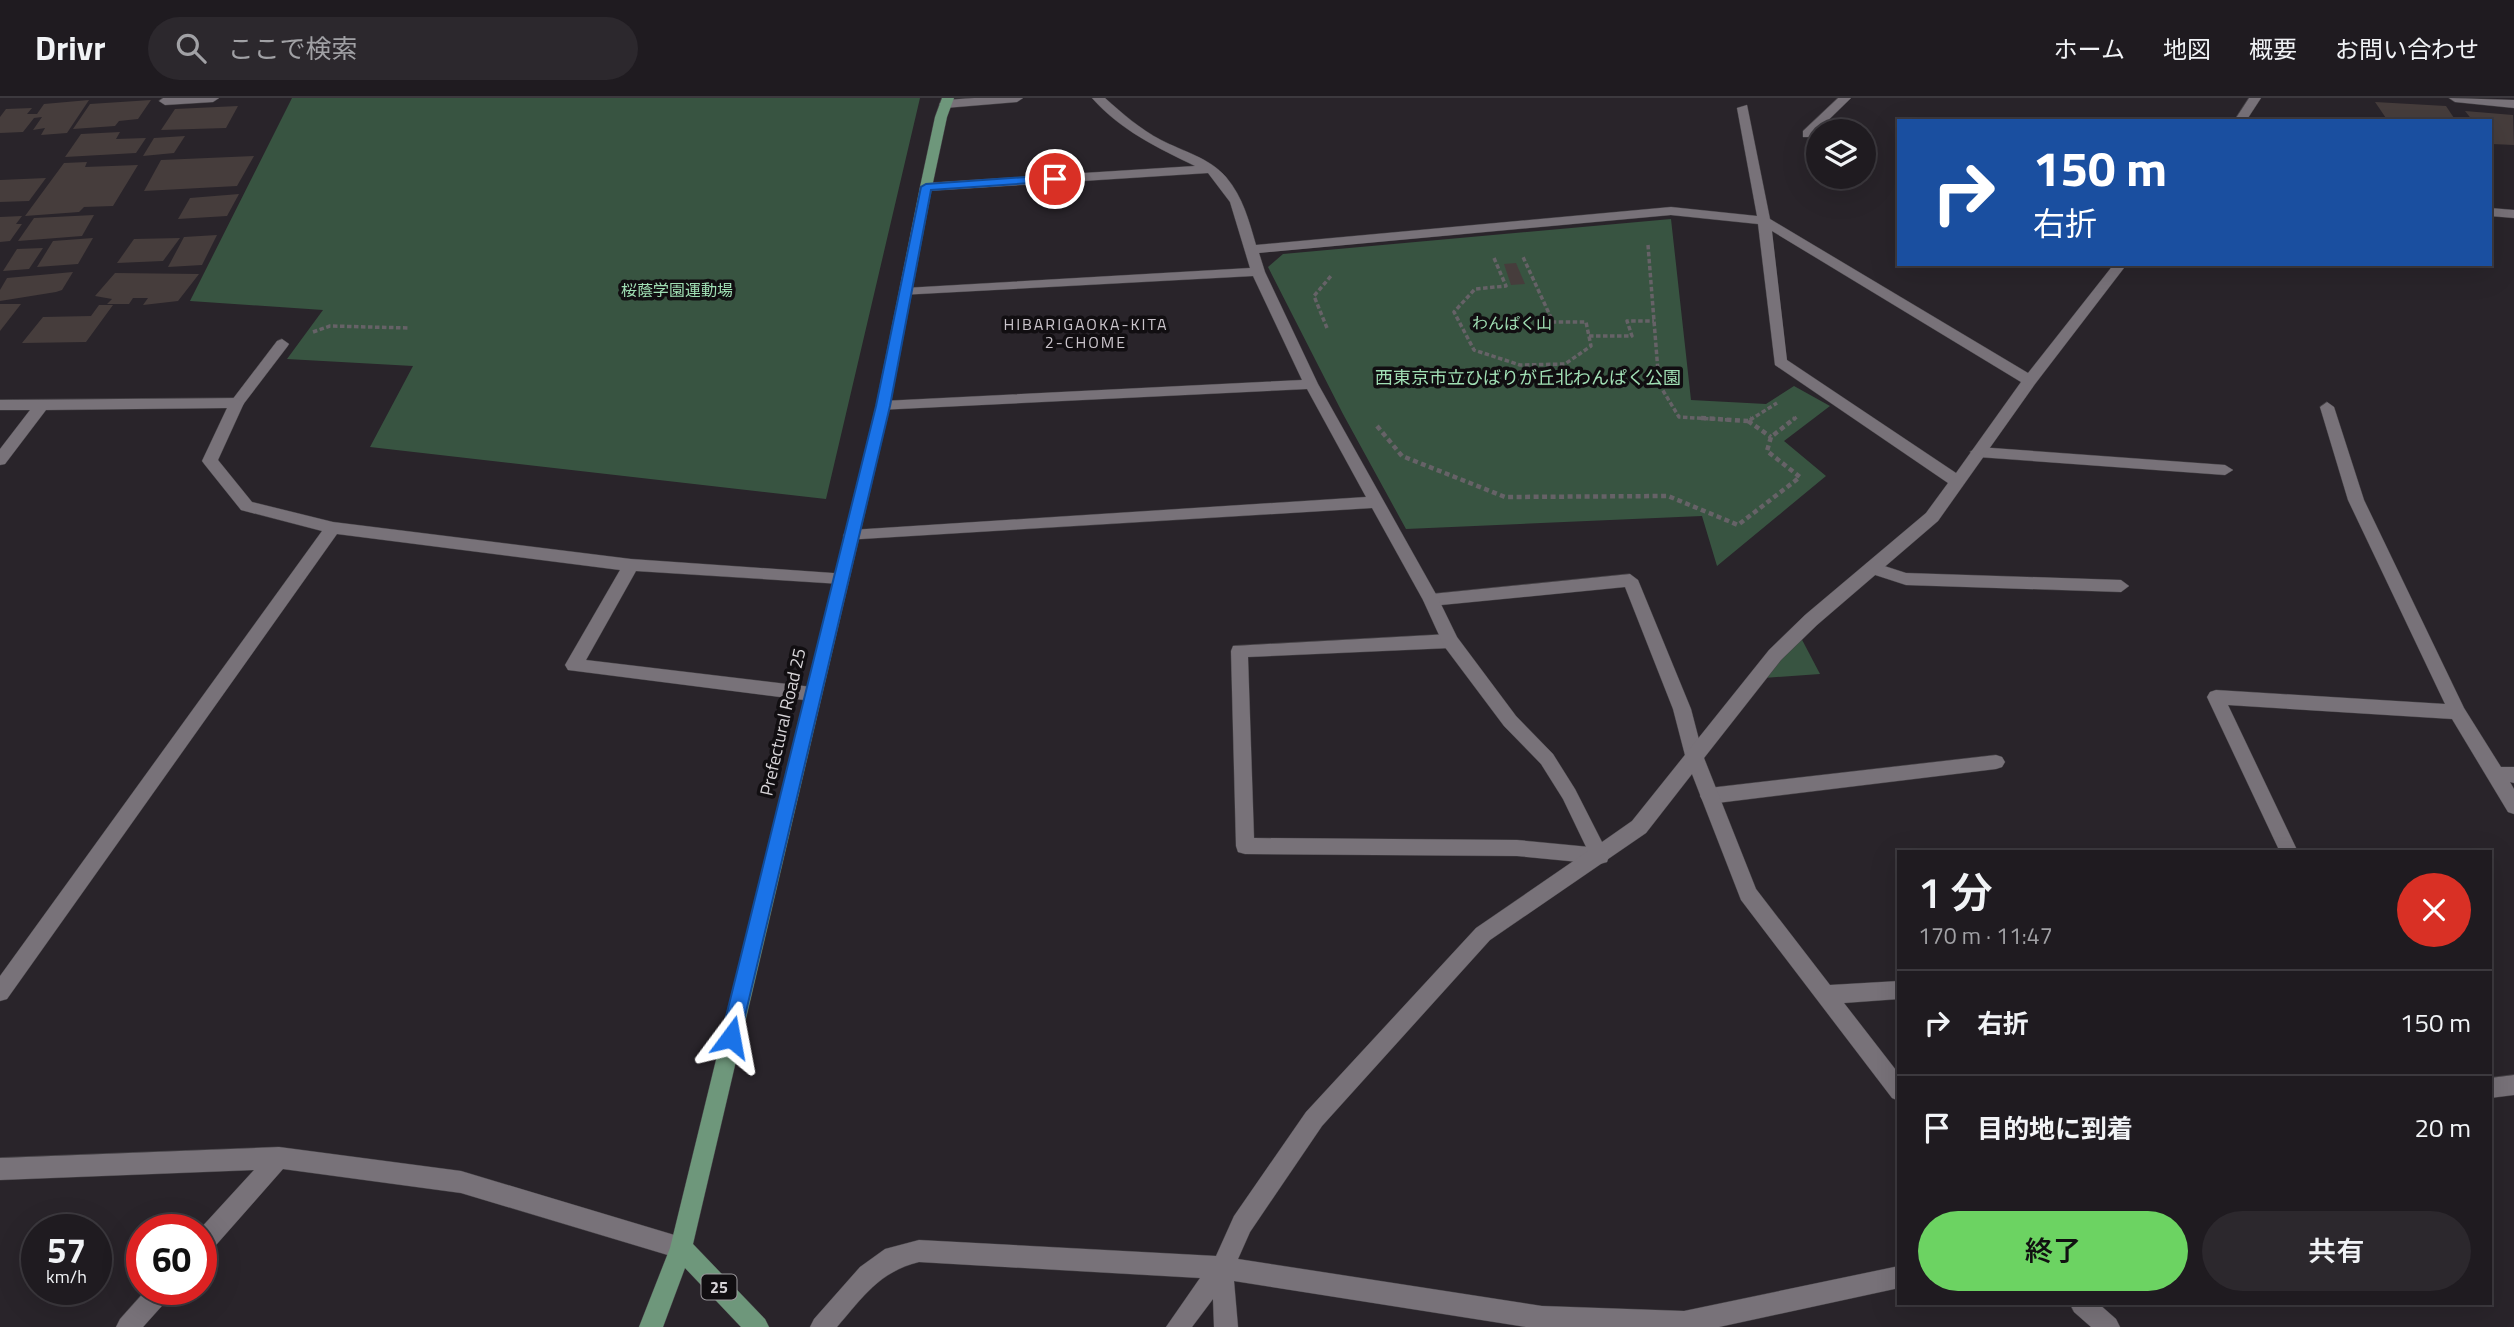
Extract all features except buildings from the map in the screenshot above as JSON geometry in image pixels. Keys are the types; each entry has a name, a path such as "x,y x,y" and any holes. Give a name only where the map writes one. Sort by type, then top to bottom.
{"main road":[{"name":"Prefectural Road 25","path":"651,1327 681,1248 883,406 926,187 947,101"},
{"name":"25","path":"681,1248 757,1327"}],"street":[{"path":"164,101 213,98"},
{"path":"947,101 1017,98"},
{"path":"1098,98 1125,122 1154,141 1211,169 1222,180 1236,202 1258,272 1311,384 1324,403 1431,600 1450,640 1510,721 1547,760 1569,794 1600,856"},
{"path":"1823,119 1845,98"},
{"path":"2240,119 2255,98"},
{"path":"2455,98 2514,104"},
{"path":"1743,108 1764,221 1780,362 1956,481"},
{"path":"926,187 1211,169"},
{"path":"1251,250 1671,211 1764,221 2030,381"},
{"path":"2492,212 2514,214"},
{"path":"1178,1327 1222,1268 1242,1224 1314,1119 1483,934 1639,827 1774,656 1811,620 1932,517 2030,381 2119,266"},
{"path":"905,292 1258,272"},
{"path":"282,344 237,403 211,461 247,506 333,528 631,565 841,578"},
{"path":"883,406 1311,384"},
{"path":"0,405 237,403"},
{"path":"0,460 42,404"},
{"path":"2327,407 2356,500 2457,712 2505,775 2514,806"},
{"path":"1978,452 2225,470"},
{"path":"851,536 1376,502"},
{"path":"0,992 333,528"},
{"path":"631,565 574,665 812,694"},
{"path":"1872,568 1906,579 2121,586"},
{"path":"1431,600 1630,580 1682,709 1695,759 1748,894 1897,1088"},
{"path":"1450,640 1239,651 1245,846 1517,848 1600,856"},
{"path":"2288,850 2216,698 2457,712"},
{"path":"1709,796 1996,762"},
{"path":"1824,995 1897,990"},
{"path":"2492,1087 2514,1085"},
{"path":"0,1168 279,1158 461,1182 681,1248"},
{"path":"217,1227 279,1158"},
{"path":"822,1327 868,1275 893,1257 919,1251 1222,1268 1542,1318 1684,1323 1897,1277"},
{"path":"1222,1268 1226,1327"},
{"path":"128,1327 148,1305"},
{"path":"2083,1305 2108,1327"}],"path":[{"path":"1481,228 1506,286 1475,289 1454,312 1474,350 1520,365 1565,364 1591,346 1586,322 1553,322 1518,246"},
{"path":"1647,243 1659,384 1679,417 1748,421 1771,437"},
{"path":"1329,332 1314,296 1336,270"},
{"path":"1589,336 1632,336 1627,321 1654,321"},
{"path":"282,344 330,326 410,328"},
{"path":"1748,421 1810,383"},
{"path":"1324,403 1356,399 1402,456 1505,497 1668,496 1738,526 1800,477 1768,451 1771,437 1826,394"}],"green space":[{"name":"桜蔭学園運動場","path":"292,98 920,98 826,499 370,447 413,366 287,359 323,310 190,301"},
{"name":"西東京市立ひばりが丘北わんぱく公園","path":"1671,219 1691,400 1766,404 1794,386 1830,406 1784,441 1826,476 1717,566 1702,516 1406,529 1343,414 1268,267 1283,254"},
{"path":"1799,634 1820,674 1764,678"}],"district":[{"name":"HIBARIGAOKA-KITA 2-CHOME","path":"1086,333"}],"route":[{"path":"731,1037 883,406 926,187 1055,179"}],"park label":[{"name":"わんぱく山","path":"1512,323"}]}
